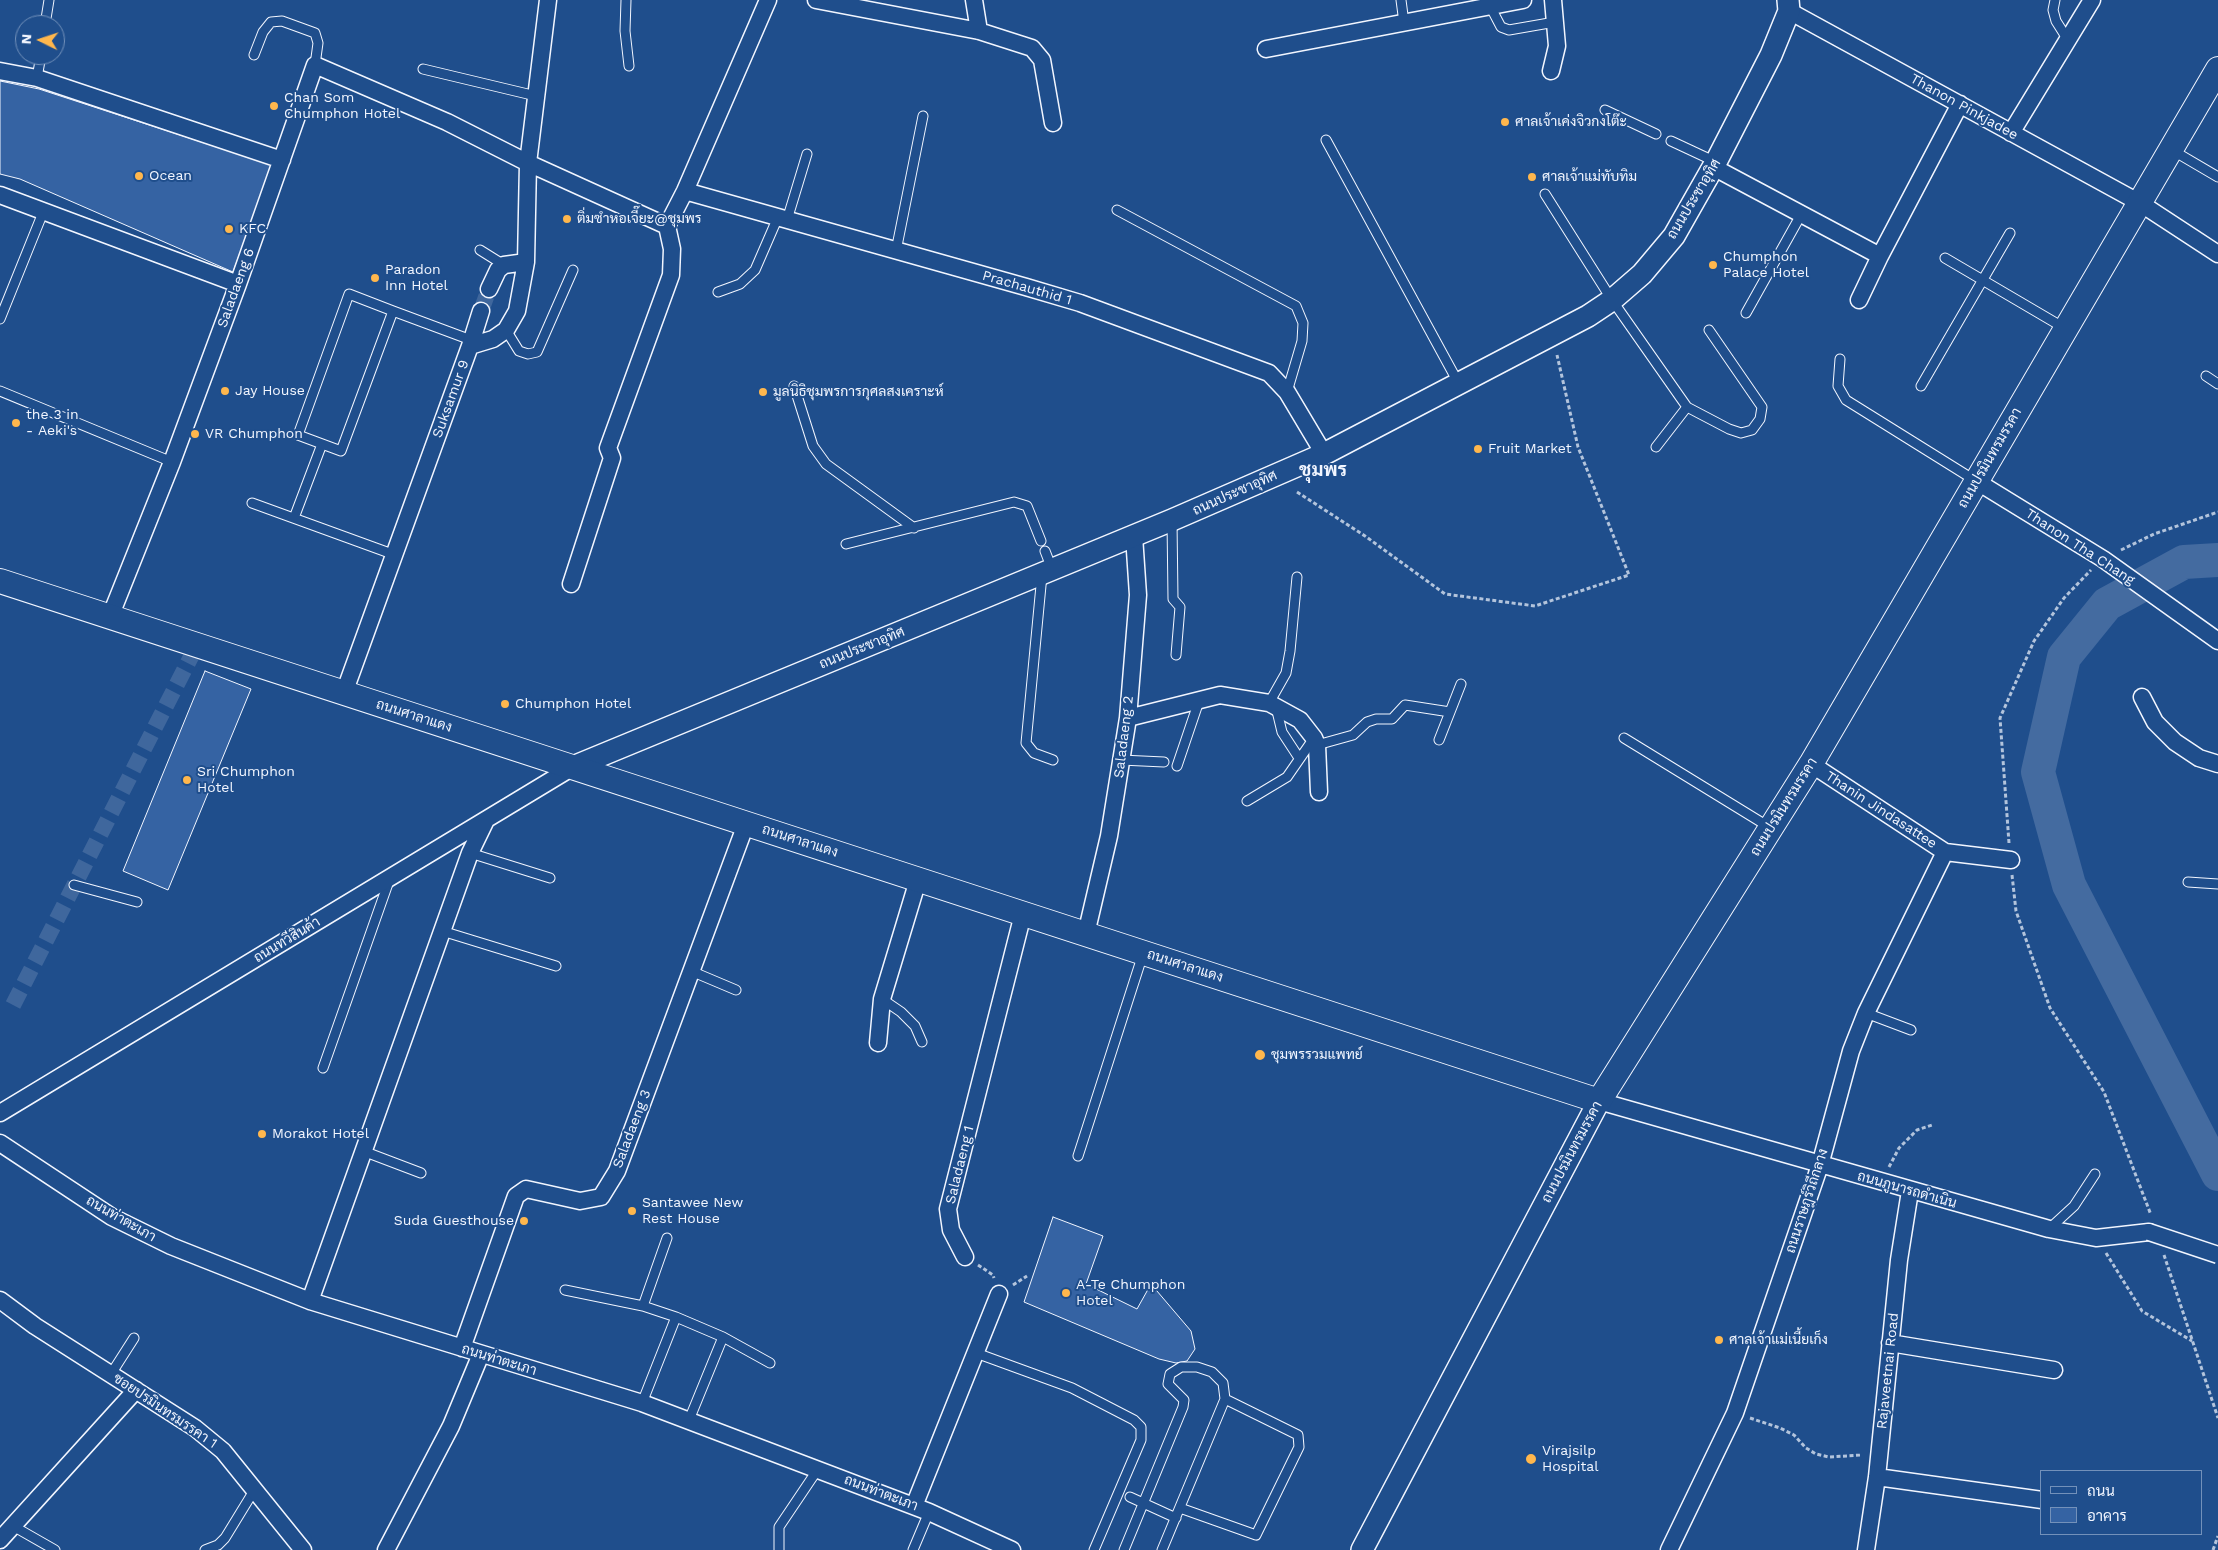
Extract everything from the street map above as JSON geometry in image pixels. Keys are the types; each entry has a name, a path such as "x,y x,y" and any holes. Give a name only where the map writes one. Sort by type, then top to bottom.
{"main road":[{"name":"ถนนปรมินทรมรรคา","path":"1599,1101 1811,764 2218,69"},
{"name":"ถนนศาลาแดง","path":"0,581 1599,1101"}],"street":[{"path":"506,330 517,311 526,262 528,164 548,0"},
{"path":"570,584 612,458 608,448 671,275 672,249 667,226 685,190 768,0"},
{"path":"816,0 979,31 1032,48 1042,60 1053,122"},
{"path":"974,0 979,31"},
{"path":"1266,50 1523,0"},
{"path":"1551,71 1557,46 1553,0"},
{"path":"2012,133 2092,0"},
{"name":"Thanon Pinkjadee","path":"1789,6 1960,104 2140,203 2218,254"},
{"name":"ถนนประชาอุทิศ","path":"573,768 1046,565 1134,536 1324,454 1553,336 1612,300 1642,274 1674,236 1715,165 1771,55 1789,6"},
{"path":"315,65 447,122 528,164 667,226"},
{"name":"Saladaeng 6","path":"110,617 172,462 238,284 315,65"},
{"path":"0,71 37,78 282,160"},
{"path":"1858,300 1960,104"},
{"path":"1715,165 1880,256"},
{"name":"Prachauthid 1","path":"685,190 1080,303 1269,373 1287,392 1324,454"},
{"path":"0,195 238,284"},
{"path":"489,289 498,270 504,265 526,262"},
{"path":"470,343 482,311"},
{"name":"Suksamur 9","path":"344,693 470,343 493,339 506,330"},
{"name":"Thanon Tha Chang","path":"1976,481 2107,562 2218,641"},
{"name":"Saladaeng 2","path":"1086,934 1110,836 1128,718 1138,595 1134,536"},
{"path":"1128,718 1200,698 1220,695 1237,696 1273,705 1300,720 1315,742 1319,792"},
{"path":"2142,697 2155,722 2175,742 2200,758 2218,764"},
{"name":"Thanin Jindasattee","path":"1811,764 1945,852 2011,860"},
{"name":"ถนนทวีสินค้า","path":"0,1113 573,768"},
{"path":"310,1301 470,853 486,820"},
{"name":"Saladaeng 3","path":"462,1348 516,1196 526,1189 580,1201 601,1197 617,1171 746,824"},
{"name":"ถนนราษฎร์วิถีกลาง","path":"1669,1550 1735,1413 1820,1165 1851,1051 1866,1013 1945,852"},
{"path":"878,1043 882,999 918,880"},
{"name":"Saladaeng 1","path":"964,1257 951,1230 948,1210 1023,914"},
{"name":"ถนนภูนารถดำเนิน","path":"1599,1101 1881,1183 2048,1229 2096,1238 2150,1225 2218,1255"},
{"name":"ถนนปรมินทรมรรคา","path":"1362,1550 1599,1101"},
{"name":"ถนนท่าตะเภา","path":"0,1144 141,1232 310,1301 642,1403 921,1509 1012,1550"},
{"name":"Rajaveetnai Road","path":"1866,1550 1880,1454 1899,1260 1910,1191"},
{"path":"921,1509 999,1294"},
{"name":"ซอยปรมินทรมรรคา 1","path":"0,1300 34,1326 195,1428 222,1450 303,1550"},
{"path":"1890,1343 2054,1370"},
{"path":"386,1550 451,1426 481,1354"},
{"path":"0,1540 136,1390"},
{"path":"1877,1477 2040,1500"}],"lane":[{"path":"47,15 49,0"},
{"path":"626,0 629,66"},
{"path":"1401,0 1404,23"},
{"path":"2054,0 2052,10 2054,16 2068,40"},
{"path":"1490,6 1501,27 1509,30 1555,22"},
{"name":"Saladaeng 6","path":"254,55 263,32 271,22 282,21 315,33 318,43 315,65"},
{"path":"37,78 39,65"},
{"path":"423,69 536,96"},
{"path":"1605,110 1656,134"},
{"path":"896,251 923,116"},
{"path":"1326,140 1460,384"},
{"path":"1671,141 1715,165"},
{"path":"2172,150 2218,177"},
{"path":"718,292 740,284 755,270 782,218 807,154"},
{"path":"1545,194 1612,300 1687,407 1741,433 1752,430 1760,419 1762,407 1709,330"},
{"path":"0,319 44,210"},
{"path":"1117,210 1296,306 1303,323 1302,341 1287,392"},
{"path":"1746,313 1802,214"},
{"path":"1921,386 2010,233"},
{"path":"480,250 504,265"},
{"path":"1945,258 2066,329"},
{"path":"506,330 520,351 528,354 538,352 573,270"},
{"path":"393,311 342,451 298,435 349,294 393,311 470,343"},
{"path":"1840,359 1838,386 1846,400 1976,481"},
{"path":"2206,376 2218,384"},
{"path":"794,386 814,446 826,464 914,528"},
{"path":"0,390 172,462"},
{"path":"1656,447 1687,407"},
{"path":"294,518 322,444"},
{"path":"846,544 1014,502 1027,506 1041,540"},
{"path":"252,503 395,555"},
{"path":"1172,520 1173,599 1180,607 1176,655"},
{"path":"1046,565 1026,743 1034,753 1054,760"},
{"path":"1297,577 1286,673 1273,705 1282,732 1299,758"},
{"path":"1440,740 1462,684"},
{"path":"1177,766 1200,698"},
{"path":"1247,801 1287,777 1299,758 1315,742 1352,735 1367,722 1376,719 1392,719 1406,705 1450,712"},
{"path":"1624,738 1771,828"},
{"path":"1121,760 1164,762"},
{"path":"470,853 550,878"},
{"path":"323,1068 390,878"},
{"path":"2188,882 2218,884"},
{"path":"74,885 137,902"},
{"path":"442,932 556,966"},
{"path":"1078,1156 1143,953"},
{"path":"691,971 736,990"},
{"path":"882,999 901,1012 915,1026 922,1042"},
{"path":"1866,1013 1911,1030"},
{"path":"363,1151 422,1173"},
{"path":"2048,1229 2074,1206 2095,1174"},
{"path":"643,1306 667,1238"},
{"path":"565,1290 643,1306 676,1317 723,1337 770,1363"},
{"path":"642,1403 676,1317"},
{"path":"689,1420 723,1337"},
{"path":"110,1374 134,1338"},
{"path":"976,1353 1072,1388 1134,1420 1141,1427 1141,1440 1094,1550"},
{"path":"1124,1550 1183,1407 1184,1400 1168,1384 1170,1374 1181,1367 1197,1367 1212,1372 1223,1383 1225,1399 1162,1550"},
{"path":"1180,1508 1256,1535 1299,1447 1298,1435 1225,1399"},
{"path":"780,1550 780,1527 818,1469"},
{"path":"205,1550 218,1545 225,1538 255,1489"},
{"path":"1130,1497 1176,1518"},
{"path":"913,1550 921,1509"},
{"path":"13,1526 55,1550"}],"path":[{"path":"1297,492 1365,536 1445,594 1535,606 1629,575 1578,447 1553,336"},
{"path":"2150,1225 2104,1092 2050,1008 2016,911 2004,799 2000,718 2034,641 2064,598 2107,562 2154,534 2218,512"},
{"path":"1881,1183 1899,1148 1917,1130 1932,1125"},
{"path":"2096,1238 2142,1311 2192,1341"},
{"path":"2161,1246 2218,1418"},
{"path":"964,1257 993,1275 999,1294"},
{"path":"1735,1413 1780,1428 1794,1435 1806,1448 1816,1454 1829,1457 1880,1454"},
{"path":"2213,1550 2218,1536"}],"building":[{"name":"Ocean","path":"0,81 39,89 272,165 233,272 20,179 0,174"},
{"name":"Sri Chumphon Hotel","path":"205,671 251,689 168,890 123,871"},
{"name":"A-Te Chumphon Hotel","path":"1053,1217 1103,1236 1086,1284 1137,1309 1151,1284 1191,1331 1195,1349 1187,1361 1176,1363 1159,1359 1024,1302"}],"waterway":[{"path":"2218,560 2184,562 2107,604 2064,657 2038,772 2069,885 2218,1174"}],"tunnel":[{"path":"481,311 489,289"},
{"path":"13,1005 197,645"}],"place":[{"name":"Chan Som Chumphon Hotel","path":"274,106"},
{"name":"ศาลเจ้าเค่งจิวกงโต๊ะ","path":"1505,122"},
{"name":"Ocean","path":"139,176"},
{"name":"ศาลเจ้าแม่ทับทิม","path":"1532,177"},
{"name":"ติ่มซำหอเจี๊ยะ@ชุมพร","path":"567,219"},
{"name":"KFC","path":"229,229"},
{"name":"Chumphon Palace Hotel","path":"1713,265"},
{"name":"Paradon Inn Hotel","path":"375,278"},
{"name":"Jay House","path":"225,391"},
{"name":"มูลนิธิชุมพรการกุศลสงเคราะห์","path":"763,392"},
{"name":"the 3 in - Aeki's","path":"16,423"},
{"name":"VR Chumphon","path":"195,434"},
{"name":"Fruit Market","path":"1478,449"},
{"name":"Chumphon Hotel","path":"505,704"},
{"name":"Sri Chumphon Hotel","path":"187,780"},
{"name":"ชุมพรรวมแพทย์","path":"1260,1055"},
{"name":"Morakot Hotel","path":"262,1134"},
{"name":"Santawee New Rest House","path":"632,1211"},
{"name":"Suda Guesthouse","path":"524,1221"},
{"name":"A-Te Chumphon Hotel","path":"1066,1293"},
{"name":"ศาลเจ้าแม่เนี้ยเก็ง","path":"1719,1340"},
{"name":"Virajsilp Hospital","path":"1531,1459"}],"district":[{"name":"ชุมพร","path":"1323,470"}]}
